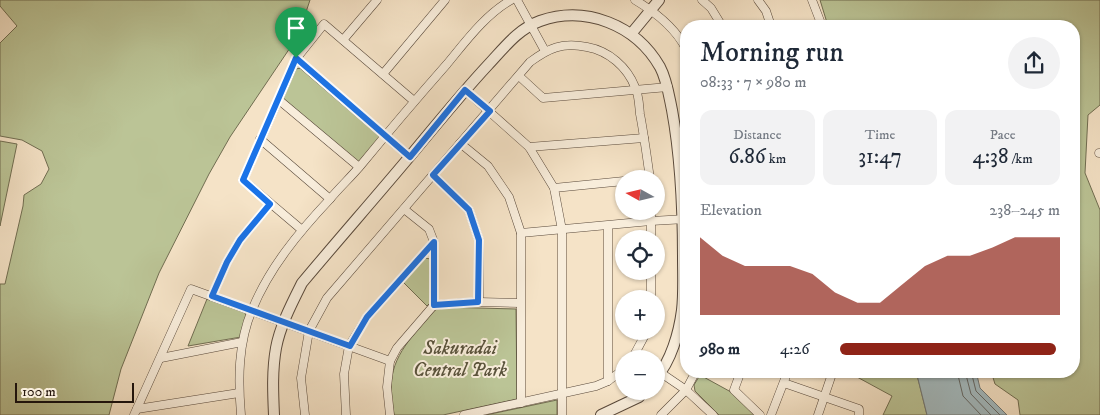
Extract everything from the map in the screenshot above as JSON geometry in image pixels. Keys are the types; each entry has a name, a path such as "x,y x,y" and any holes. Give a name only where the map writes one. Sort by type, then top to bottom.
{"street":[{"path":"343,40 377,0"},
{"path":"383,74 445,0"},
{"path":"241,415 239,393 242,342 251,311 264,284 279,260 302,230 485,21 497,8 511,0"},
{"path":"517,0 545,51"},
{"path":"635,0 652,10 680,36"},
{"path":"631,34 659,0"},
{"path":"702,0 711,8 718,20"},
{"path":"758,0 769,20"},
{"path":"812,0 820,20"},
{"path":"274,415 273,372 276,346 284,322 302,283 465,90 520,31 557,16 582,16 608,22 631,34 647,50 660,68 668,87 680,171"},
{"path":"302,230 243,180 296,58 324,24 414,101"},
{"path":"305,415 301,378 308,331 327,298 460,143 490,111 530,62 545,51 556,46 573,45 599,49 623,67 636,90 649,170"},
{"path":"296,58 410,157"},
{"path":"519,76 543,98 668,87"},
{"path":"465,90 529,147 554,188 562,230 562,415"},
{"path":"279,100 359,167"},
{"path":"529,147 644,138"},
{"path":"260,139 330,199"},
{"path":"460,143 488,166 510,198 521,233 520,403"},
{"path":"433,175 469,210 479,240 478,302"},
{"path":"554,188 615,182"},
{"path":"212,296 227,262 240,240 270,204"},
{"path":"390,415 387,387 390,360 397,348 434,305 434,242 428,229 404,209"},
{"path":"521,233 680,219"},
{"path":"651,221 651,230"},
{"path":"608,226 608,381"},
{"path":"346,415 344,374 350,346 367,317 434,242"},
{"path":"135,412 191,289 390,360"},
{"path":"434,305 478,302 520,303"},
{"path":"665,361 677,336 680,320"},
{"path":"161,358 242,342"},
{"path":"464,415 596,386 615,376"},
{"path":"661,415 686,390 692,378"},
{"path":"738,378 734,390 760,415"},
{"path":"771,415 786,378"},
{"path":"818,415 831,378"},
{"path":"665,380 686,390 713,415"},
{"path":"784,383 859,410 859,415"},
{"path":"135,412 239,393"},
{"path":"601,415 633,400"}],"green space":[{"path":"0,0 310,0 298,36 230,137 159,273 121,369 109,415 0,415 0,284 5,284 24,195 41,184 49,169 42,151 22,140 0,136 0,43 17,26 0,6"},
{"path":"820,0 1100,0 1100,105 1088,115 1085,173 1100,210 1100,415 1020,415 1018,400 995,384 993,378 1080,378 1080,20 826,20"},
{"path":"302,68 382,135 358,163 282,99 295,69"},
{"path":"0,141 17,144 0,226"},
{"path":"424,258 431,259 431,302 427,306 403,282"},
{"path":"207,299 244,312 247,316 241,337 188,346"},
{"name":"Sakuradai Central Park","path":"440,307 516,309 517,399 443,415 394,415 391,398 392,376 399,355 434,311"},
{"path":"698,378 705,378 731,392 754,415 719,415 695,391 694,385"},
{"path":"859,378 918,378 927,415 883,415 892,396"},
{"path":"557,400 557,415 486,415"}],"water":[{"path":"918,378 978,378 980,388 1007,415 927,415"}],"route":[{"path":"296,58 410,157 465,90 490,111 433,175 469,210 479,240 478,302 434,305 434,242 367,317 350,346 212,296 227,262 240,240 270,204 243,180 296,58"}]}
